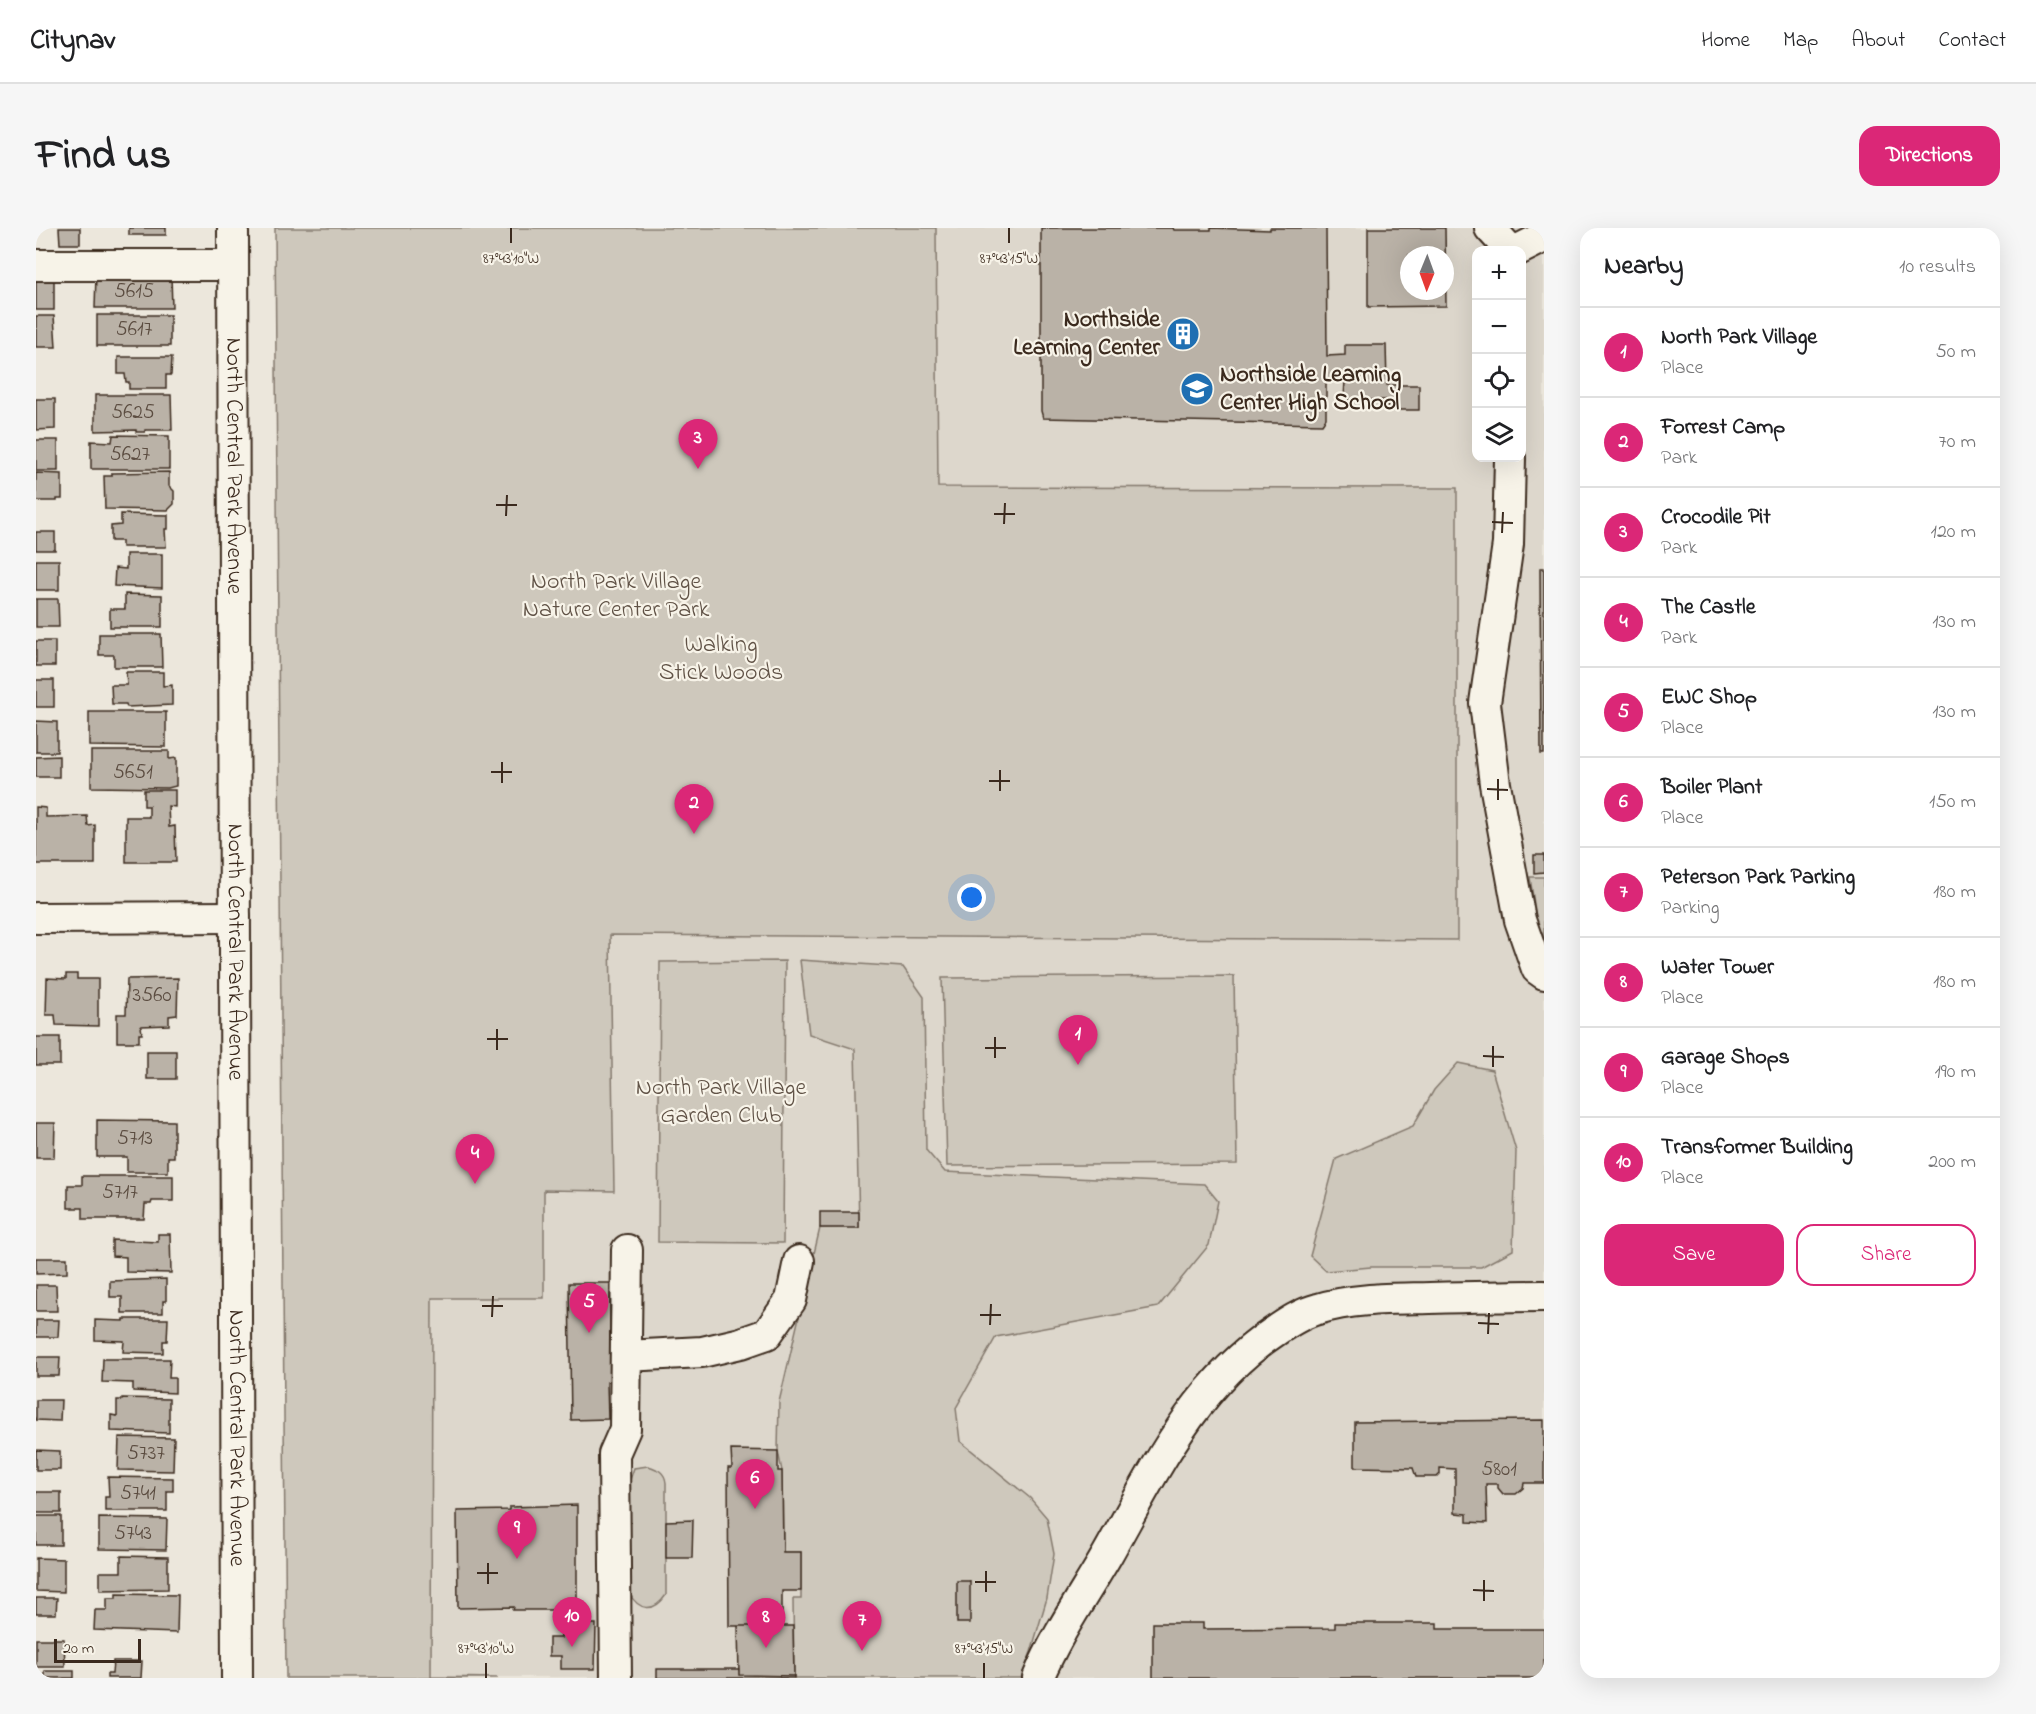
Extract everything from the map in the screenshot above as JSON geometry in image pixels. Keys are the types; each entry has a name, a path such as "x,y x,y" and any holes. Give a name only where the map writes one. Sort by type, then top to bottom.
{"street":[{"name":"North Central Park Avenue","path":"233,228 237,1678"},
{"path":"1490,228 1506,246"},
{"path":"1525,246 1540,238 1544,231"},
{"path":"36,265 233,265"},
{"path":"1510,462 1508,544 1485,703 1495,784 1520,920 1536,969 1544,974"},
{"path":"36,918 235,917"},
{"path":"616,1678 614,1454 625,1429 627,1250"},
{"path":"626,1356 702,1352 767,1334 791,1300 799,1261"},
{"path":"1038,1678 1179,1430 1209,1388 1261,1340 1316,1309 1346,1303 1384,1299 1544,1296"}],"shaded area":[{"path":"936,228 1544,228 1544,1678 431,1677 432,1297 544,1297 543,1190 614,1190 610,935 1457,940 1457,488 937,487"}],"green space":[{"name":"North Park Village Nature Center Park","path":"275,228 936,228 938,487 1457,488 1457,940 610,935 614,1191 544,1190 544,1298 432,1298 431,1677 498,1678 286,1678"},
{"path":"1530,877 1544,877 1544,942 1539,937"},
{"path":"800,960 903,967 924,997 926,1150 945,1172 1204,1184 1218,1201 1209,1245 1158,1307 996,1337 956,1408 960,1441 1030,1498 1047,1518 1054,1554 1047,1598 1021,1678 794,1678 793,1599 801,1599 801,1552 783,1552 782,1471 778,1451 779,1402 820,1228 859,1227 855,1049 809,1034"},
{"name":"North Park Village Garden Club","path":"785,961 783,1243 658,1242 660,962"},
{"path":"1234,976 1237,1164 947,1166 942,978"},
{"path":"1458,1063 1492,1070 1516,1151 1513,1250 1481,1267 1371,1267 1326,1271 1310,1256 1336,1159 1413,1126 1434,1090"},
{"path":"648,1466 660,1472 666,1483 666,1595 657,1605 647,1608 637,1603 629,1593 630,1480 634,1468"}],"building":[{"path":"59,228 80,228 80,244 60,244"},
{"path":"129,228 166,228 166,235 129,235"},
{"name":"Northside Learning Center","path":"1041,228 1270,230 1270,228 1326,228 1327,356 1345,355 1345,345 1386,345 1387,385 1419,385 1419,410 1387,410 1387,400 1344,400 1345,380 1326,379 1326,418 1322,424 1043,418 1041,411"},
{"path":"1368,228 1445,228 1445,246 1400,246 1400,300 1446,300 1446,306 1368,307"},
{"path":"96,275 171,276 172,308 95,308"},
{"path":"36,276 54,276 54,310 36,310"},
{"path":"97,315 170,315 170,346 97,346"},
{"path":"36,316 54,316 56,347 36,347"},
{"path":"118,357 172,357 171,375 166,375 166,389 129,389 129,382 126,382 125,374 118,374"},
{"path":"95,395 171,395 172,430 95,431"},
{"path":"36,399 55,399 55,429 36,430"},
{"path":"113,435 169,436 169,469 91,469 91,441 112,442"},
{"path":"36,440 58,440 58,471 36,471"},
{"path":"169,472 169,486 174,491 174,504 168,510 105,509 104,476 112,476 112,473"},
{"path":"36,473 62,474 62,499 36,501"},
{"path":"121,514 168,515 168,529 165,529 166,547 122,547 122,541 111,541 111,526 121,525"},
{"path":"36,532 55,532 55,550 36,550"},
{"path":"126,554 162,554 162,588 114,586 115,568 126,569"},
{"path":"36,560 59,560 59,590 36,590"},
{"path":"1540,568 1544,568 1544,754 1541,754"},
{"path":"125,594 162,595 162,627 110,627 110,609 125,609"},
{"path":"36,599 58,599 59,627 36,627"},
{"path":"99,634 161,634 162,667 114,667 114,655 99,655"},
{"path":"36,641 55,641 55,666 36,666"},
{"path":"126,672 163,672 163,686 172,685 172,705 127,707 126,704 112,704 111,685 127,685"},
{"path":"36,680 54,680 54,707 36,707"},
{"path":"89,712 166,712 166,747 89,746"},
{"path":"36,721 57,722 57,752 36,752"},
{"path":"91,751 169,751 169,759 176,758 176,786 168,788 91,787"},
{"path":"59,756 59,777 36,777 36,757"},
{"path":"144,790 175,790 175,807 168,806 169,827 175,826 176,862 126,862 126,817 149,817 149,806 144,806"},
{"path":"36,807 46,808 46,817 87,816 88,826 95,825 95,864 36,864"},
{"path":"1534,855 1544,855 1544,872 1534,873"},
{"path":"66,974 77,974 77,979 98,979 98,1026 56,1025 55,1015 46,1015 47,978 66,979"},
{"path":"178,978 177,1015 169,1016 169,1025 141,1026 142,1034 139,1034 139,1042 117,1042 117,1014 126,1014 127,979"},
{"path":"36,1037 60,1037 60,1065 36,1065"},
{"path":"147,1051 176,1051 176,1079 147,1079"},
{"path":"97,1120 174,1121 174,1157 168,1157 168,1172 127,1172 127,1157 97,1157"},
{"path":"36,1123 55,1123 54,1158 36,1158"},
{"path":"82,1176 173,1176 173,1201 152,1201 151,1204 145,1204 144,1219 83,1219 83,1208 68,1208 68,1185 82,1185"},
{"path":"820,1212 859,1212 859,1228 820,1228"},
{"path":"158,1234 170,1234 171,1273 126,1272 126,1257 112,1256 112,1240 158,1242"},
{"path":"36,1258 67,1258 67,1273 36,1274"},
{"path":"166,1279 166,1301 163,1301 163,1313 122,1313 122,1297 110,1297 110,1281"},
{"path":"569,1283 610,1283 608,1419 571,1420"},
{"path":"36,1285 56,1285 57,1311 36,1311"},
{"path":"124,1319 168,1319 167,1341 163,1341 163,1353 123,1352 124,1341 95,1340 95,1320 124,1321"},
{"path":"36,1320 59,1320 58,1337 36,1337"},
{"path":"36,1357 60,1357 59,1376 36,1376"},
{"path":"103,1359 170,1359 169,1378 175,1378 175,1393 133,1391 133,1383 102,1382"},
{"path":"122,1398 169,1399 169,1433 111,1431 111,1415 117,1416 117,1400 122,1400"},
{"path":"36,1400 61,1400 60,1421 36,1420"},
{"path":"1544,1420 1544,1483 1524,1483 1523,1488 1516,1494 1503,1494 1498,1484 1486,1484 1487,1523 1467,1522 1467,1514 1455,1513 1455,1469 1440,1468 1440,1474 1437,1477 1416,1477 1413,1468 1355,1467 1355,1422"},
{"path":"119,1437 174,1438 173,1471 118,1470"},
{"path":"36,1450 60,1451 60,1470 36,1470"},
{"path":"731,1450 778,1451 778,1471 782,1471 783,1552 801,1552 801,1591 782,1591 782,1626 729,1626 728,1468 732,1468"},
{"path":"108,1477 173,1478 173,1491 167,1491 167,1511 105,1511 105,1497 109,1497"},
{"path":"36,1492 61,1492 61,1513 36,1513"},
{"path":"577,1505 577,1610 513,1610 514,1607 458,1608 457,1511"},
{"path":"36,1516 61,1516 61,1545 36,1545"},
{"path":"99,1518 167,1519 166,1550 99,1549"},
{"path":"693,1520 692,1558 666,1558 666,1521"},
{"path":"121,1556 168,1557 168,1589 100,1590 100,1572 121,1572"},
{"path":"36,1558 64,1559 64,1592 36,1591"},
{"path":"957,1581 970,1581 970,1623 957,1623"},
{"path":"116,1594 178,1595 177,1633 94,1630 95,1610 107,1610 107,1598 116,1598"},
{"path":"36,1598 57,1598 56,1614 36,1614"},
{"path":"1153,1623 1203,1623 1203,1629 1335,1628 1335,1623 1437,1623 1437,1629 1544,1629 1544,1678 1153,1678"},
{"path":"561,1624 596,1624 595,1669 561,1669 561,1656 549,1656 549,1638 561,1638"},
{"path":"738,1626 793,1626 794,1676 739,1675"},
{"path":"36,1639 64,1639 65,1667 36,1667"},
{"path":"113,1661 142,1661 141,1678 107,1678 107,1674 112,1674"},
{"path":"657,1669 739,1669 739,1675 794,1676 794,1678 657,1678"},
{"path":"45,1671 74,1671 74,1678 45,1678"}],"place":[{"name":"Northside Learning Center","path":"1183,334"},
{"name":"Northside Learning Center High School","path":"1197,389"},
{"name":"Crocodile Pit","path":"698,469"},
{"name":"Forrest Camp","path":"694,834"},
{"name":"North Park Village","path":"1078,1065"},
{"name":"The Castle","path":"475,1184"},
{"name":"EWC Shop","path":"589,1333"},
{"name":"Boiler Plant","path":"755,1509"},
{"name":"Garage Shops","path":"517,1559"},
{"name":"Transformer Building","path":"572,1647"},
{"name":"Water Tower","path":"766,1648"},
{"name":"Peterson Park Parking","path":"862,1651"}],"park label":[{"name":"Walking Stick Woods","path":"721,659"}]}
